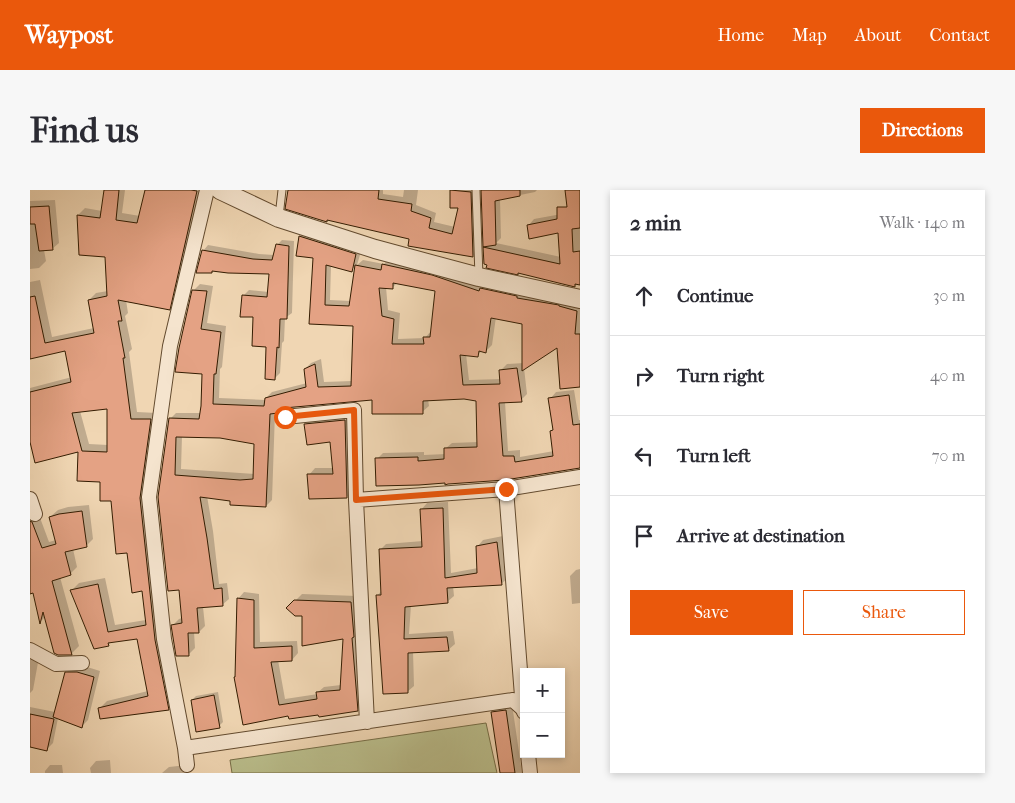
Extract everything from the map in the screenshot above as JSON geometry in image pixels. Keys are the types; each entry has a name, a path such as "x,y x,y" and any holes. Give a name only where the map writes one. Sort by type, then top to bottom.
{"street":[{"path":"187,764 164,639 149,497 170,346 207,190"},
{"path":"220,190 278,218 375,249 479,277 580,298"},
{"path":"285,417 354,410 356,500 367,722"},
{"path":"356,500 506,489 580,477"},
{"path":"506,489 521,668"},
{"path":"30,499 35,514"},
{"path":"30,650 56,664 82,663"},
{"path":"185,748 513,700 520,706"},
{"path":"528,758 530,773"}],"lane":[{"path":"278,218 282,190"},
{"path":"476,190 479,277"}],"green space":[{"path":"486,723 497,773 232,773 230,760"}],"building":[{"path":"104,190 119,190 116,220 137,223 145,190 197,191 170,310 118,300 122,321 118,321 125,358 123,358 131,419 151,419 140,498 155,640 169,710 100,719 98,708 148,696 137,639 108,643 109,646 94,649 70,590 98,584 108,632 146,625 142,591 132,593 127,553 116,554 111,501 100,501 100,482 77,481 78,452 35,463 30,442 30,392 71,382 65,351 30,359 30,297 35,296 45,343 94,333 88,300 107,296 105,257 79,255 77,215 100,218","holes":["107,409 107,452 82,451 72,413"]},
{"path":"288,190 379,190 378,199 412,204 411,211 431,218 429,228 452,234 458,208 450,208 450,190 471,192 473,257 408,246 409,239 327,220 327,222 285,209"},
{"path":"481,190 520,190 520,196 495,201 496,245 483,247"},
{"path":"565,190 580,190 580,228 572,229 573,252 580,251 580,285 575,284 575,287 518,273 518,275 486,268 483,247 560,264 558,233 529,239 527,225 557,219 557,207 567,207"},
{"path":"49,206 53,250 39,251 35,224 30,224 30,207"},
{"path":"299,236 356,254 352,272 326,265 325,305 349,306 355,265 381,270 382,264 432,275 479,291 480,288 517,296 517,298 559,305 577,311 575,334 580,334 580,387 560,389 557,348 522,371 522,324 491,318 486,353 479,351 478,357 460,355 463,385 500,384 499,370 517,368 522,402 499,403 503,456 514,456 515,462 553,456 550,431 553,430 548,398 569,395 573,425 580,424 580,468 505,480 445,485 445,483 376,486 375,458 418,457 418,461 444,459 444,448 477,447 476,401 464,399 423,401 423,414 372,414 372,400 284,408 278,413 270,414 266,507 230,505 230,501 200,497 214,589 222,588 223,606 197,608 199,633 188,633 189,656 176,656 171,625 182,623 179,590 168,591 158,497 169,418 199,419 202,374 175,372 192,290 207,291 201,329 221,332 216,374 214,374 213,404 264,406 265,398 306,387 304,369 315,364 318,387 351,386 353,326 309,324 313,258 296,256","holes":["393,283 435,291 430,337 423,337 424,344 392,344 394,319 382,316 379,288 393,289","176,437 220,438 254,444 253,479 240,480 175,475"]},
{"path":"276,244 289,246 287,319 280,319 275,380 265,379 266,347 252,346 253,317 240,317 242,295 267,297 269,274 212,271 212,273 196,273 202,250 253,259 272,260"},
{"path":"345,420 347,498 309,499 307,474 333,474 330,442 307,445 304,424"},
{"path":"443,508 445,578 477,573 476,546 497,542 502,585 447,588 448,603 405,607 404,639 447,637 449,651 408,653 408,693 383,694 376,595 381,595 379,549 422,547 420,509"},
{"path":"82,511 87,547 65,552 71,575 52,581 72,655 58,655 54,653 43,612 40,624 33,593 30,594 30,521 42,548 56,544 49,517"},
{"path":"237,598 254,600 254,648 292,646 292,661 271,662 279,705 317,699 316,692 340,690 343,639 302,646 302,616 295,616 286,608 294,600 351,602 358,711 319,717 318,715 289,719 288,716 243,725 234,677"},
{"path":"65,672 77,672 94,677 82,728 53,717"},
{"path":"214,695 220,728 196,732 191,700"},
{"path":"506,710 515,773 500,773 491,712"},
{"path":"30,714 54,719 47,751 30,747"}],"route":[{"path":"285,417 354,410 356,500 506,489"}]}
